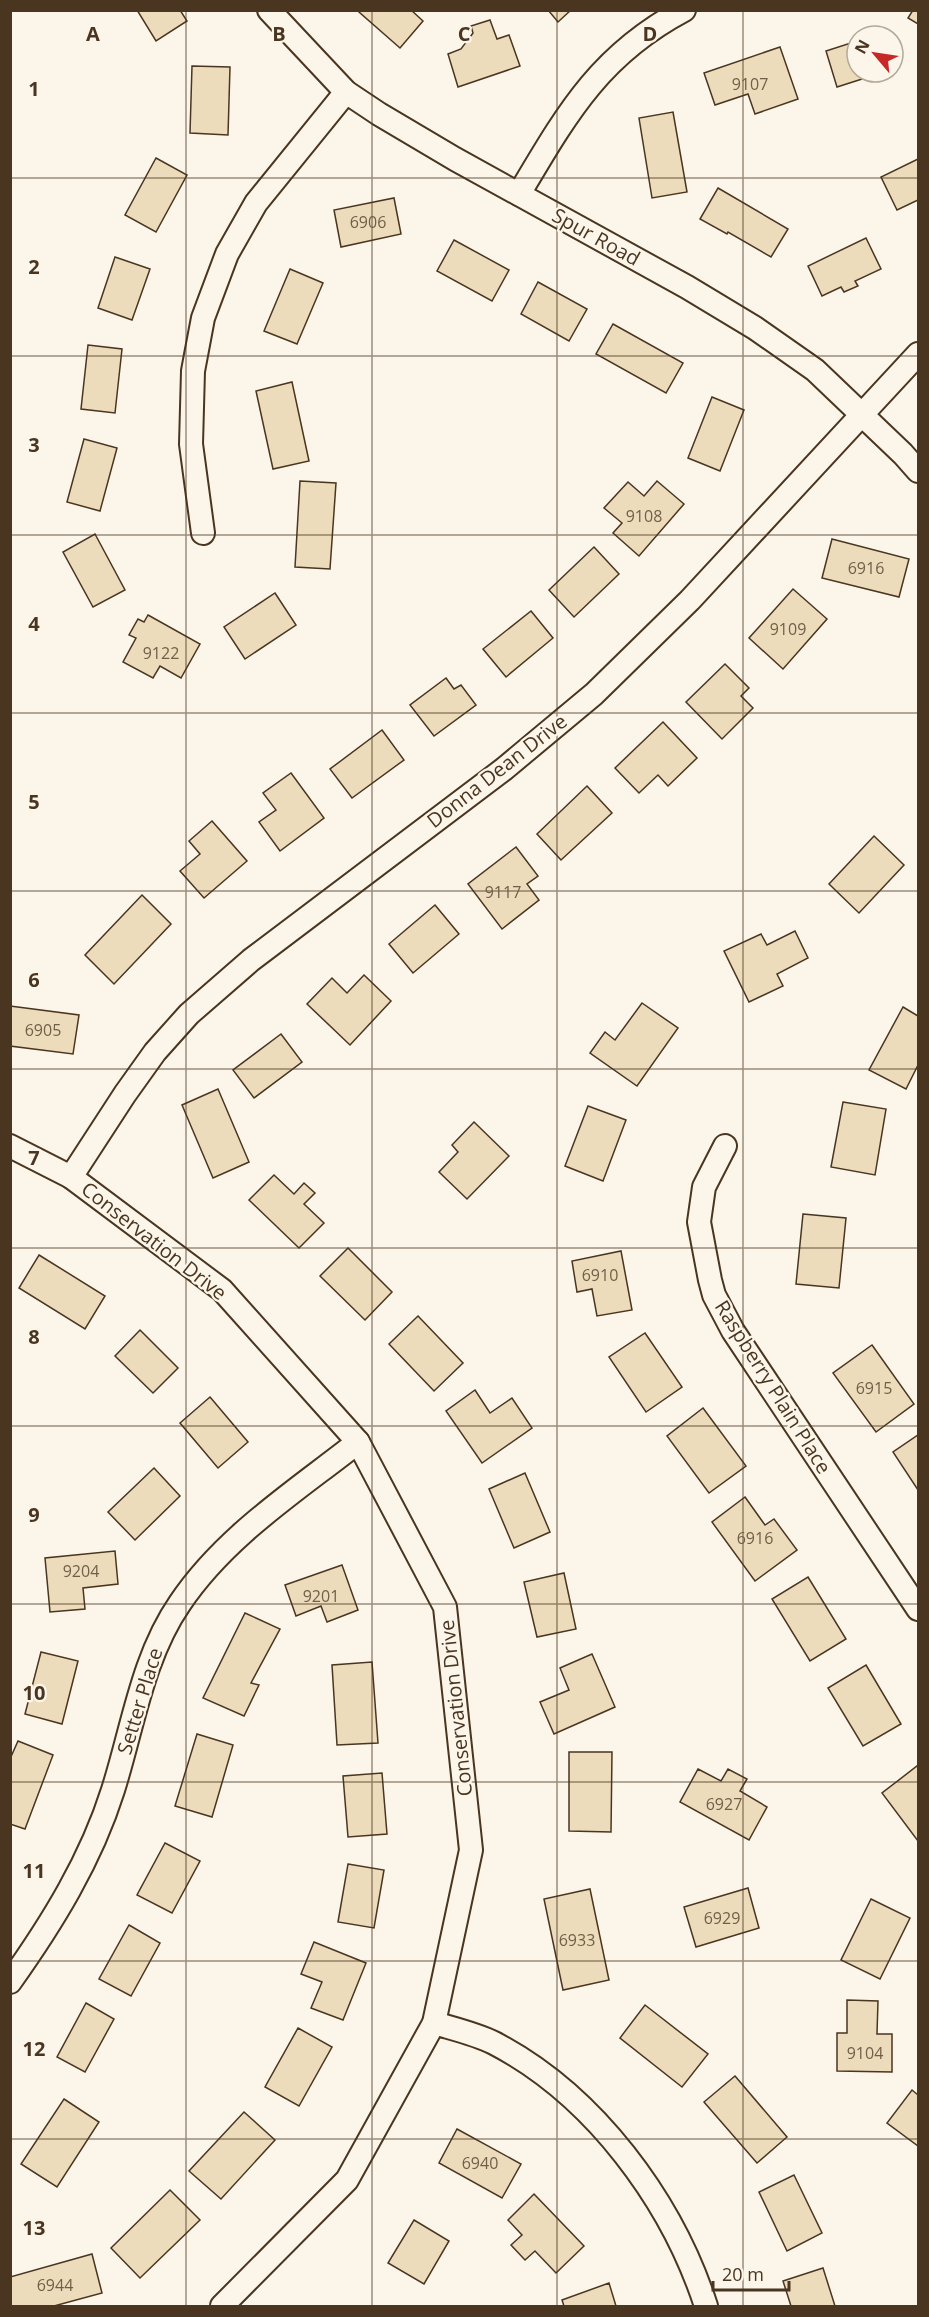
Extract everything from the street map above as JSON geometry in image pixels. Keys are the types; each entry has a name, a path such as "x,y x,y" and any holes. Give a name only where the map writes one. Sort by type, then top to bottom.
{"street":[{"name":"Spur Road","path":"269,10 346,92 455,159 687,287 755,328 815,370 918,471"},
{"path":"519,194 563,120 589,84 635,42 684,10"},
{"path":"203,533 190,444 193,371 203,318 213,288 235,238 256,203 346,92"},
{"name":"Donna Dean Drive","path":"71,1177 155,1052 189,1014 250,960 504,769 594,694 690,600 918,354"},
{"name":"Conservation Drive","path":"10,1146 71,1177 222,1290 358,1442 445,1607 471,1850 434,2023 347,2180 223,2306"},
{"name":"Raspberry Plain Place","path":"725,1146 704,1187 699,1222 714,1295 733,1331 918,1609"},
{"name":"Setter Place","path":"10,1982 42,1938 81,1869 112,1792 148,1666 160,1637 178,1604 197,1578 240,1535 358,1442"},
{"path":"434,2023 493,2042 528,2065 589,2115 640,2174 665,2213 684,2250 706,2307"}],"building":[{"path":"137,10 180,10 187,21 156,41"},
{"path":"360,10 411,10 423,21 400,48 359,12"},
{"path":"548,10 571,10 558,22"},
{"path":"913,10 918,10 918,24 908,18"},
{"path":"490,20 497,39 509,35 520,66 458,87 448,54 461,49 473,33 471,26"},
{"path":"845,45 846,84 837,87 826,51"},
{"path":"780,47 798,99 755,114 748,94 715,105 704,73"},
{"path":"192,66 230,67 228,135 190,133"},
{"path":"673,112 687,192 652,198 639,118"},
{"path":"156,158 187,175 156,232 125,215"},
{"path":"918,159 918,200 897,210 881,177"},
{"path":"718,188 788,229 771,257 700,219"},
{"path":"394,198 401,234 341,247 334,210"},
{"path":"866,238 881,269 855,281 858,286 844,292 841,287 822,296 808,266"},
{"path":"454,240 509,270 492,301 437,271"},
{"path":"115,257 150,269 132,320 98,308"},
{"path":"290,269 323,283 297,344 264,331"},
{"path":"538,282 587,309 569,341 521,314"},
{"path":"613,324 683,363 666,393 596,354"},
{"path":"88,345 122,349 115,413 81,409"},
{"path":"292,382 309,461 273,469 256,391"},
{"path":"712,397 744,410 720,471 688,458"},
{"path":"84,439 117,448 100,511 67,502"},
{"path":"300,481 336,483 330,569 295,567"},
{"path":"657,481 684,504 639,556 613,533 622,523 604,508 628,482 644,496"},
{"path":"95,534 125,590 93,607 63,552"},
{"path":"832,539 909,559 899,597 822,578"},
{"path":"594,547 619,574 574,617 549,590"},
{"path":"793,589 827,619 783,669 749,638"},
{"path":"275,593 296,625 245,659 224,627"},
{"path":"531,611 553,638 506,677 483,649"},
{"path":"148,615 200,644 181,678 160,666 153,678 123,662 136,638 129,635 138,619 144,622"},
{"path":"725,664 749,688 741,696 753,708 722,739 686,702"},
{"path":"446,678 454,689 461,685 476,705 434,736 410,705"},
{"path":"663,722 697,758 668,786 658,775 639,793 615,768"},
{"path":"382,730 404,760 352,798 330,769"},
{"path":"291,773 324,818 280,851 259,822 276,810 263,793"},
{"path":"587,786 612,813 561,860 537,834"},
{"path":"212,821 247,861 204,898 180,871 200,854 189,841"},
{"path":"874,836 904,865 859,913 829,884"},
{"path":"516,847 538,876 527,884 539,900 502,929 468,884"},
{"path":"142,895 171,924 114,984 85,955"},
{"path":"435,905 459,934 413,973 389,944"},
{"path":"795,931 808,958 777,974 783,986 749,1002 724,951 761,934 767,945"},
{"path":"364,975 391,1001 350,1045 307,1004 332,978 347,993"},
{"path":"642,1003 678,1028 637,1086 590,1053 605,1032 615,1040"},
{"path":"10,1006 79,1015 73,1054 10,1046"},
{"path":"903,1007 918,1016 918,1065 906,1089 869,1070"},
{"path":"281,1034 302,1062 254,1098 233,1070"},
{"path":"218,1089 249,1162 213,1178 182,1105"},
{"path":"843,1102 886,1109 875,1175 831,1167"},
{"path":"588,1106 626,1120 603,1181 565,1166"},
{"path":"474,1122 509,1156 467,1199 439,1172 458,1152 452,1145"},
{"path":"274,1175 294,1194 304,1183 315,1193 304,1204 324,1223 299,1248 249,1200"},
{"path":"803,1214 846,1218 839,1288 796,1284"},
{"path":"348,1248 392,1292 365,1320 320,1276"},
{"path":"621,1251 632,1310 597,1316 592,1289 577,1292 572,1261"},
{"path":"39,1255 105,1296 85,1329 19,1288"},
{"path":"418,1316 463,1363 434,1391 389,1344"},
{"path":"140,1330 178,1368 153,1393 115,1356"},
{"path":"645,1333 682,1387 646,1412 609,1357"},
{"path":"872,1345 914,1404 876,1432 833,1373"},
{"path":"475,1390 490,1413 512,1398 532,1428 482,1463 446,1411"},
{"path":"210,1397 248,1442 218,1468 180,1423"},
{"path":"703,1408 746,1466 709,1493 667,1436"},
{"path":"918,1435 918,1490 893,1452"},
{"path":"154,1468 180,1496 135,1540 108,1512"},
{"path":"525,1473 550,1532 514,1548 489,1489"},
{"path":"745,1497 765,1525 774,1519 797,1550 755,1581 712,1522"},
{"path":"115,1551 118,1584 83,1588 85,1609 50,1612 45,1558"},
{"path":"342,1565 358,1610 327,1622 321,1606 296,1616 285,1585"},
{"path":"564,1573 576,1629 537,1637 524,1582"},
{"path":"808,1577 846,1639 810,1661 772,1599"},
{"path":"245,1613 280,1629 251,1683 259,1685 244,1716 203,1698"},
{"path":"41,1652 78,1661 62,1724 25,1714"},
{"path":"592,1654 615,1707 554,1734 540,1702 569,1690 560,1668"},
{"path":"372,1662 378,1743 337,1745 332,1665"},
{"path":"866,1665 901,1724 863,1746 828,1688"},
{"path":"197,1734 233,1745 212,1817 175,1806"},
{"path":"18,1741 53,1755 25,1829 10,1824 10,1759"},
{"path":"569,1752 612,1752 611,1832 569,1831"},
{"path":"917,1766 918,1768 918,1841 882,1793"},
{"path":"698,1769 721,1781 728,1769 747,1779 740,1791 767,1807 749,1840 680,1802"},
{"path":"382,1773 387,1834 348,1837 343,1776"},
{"path":"165,1843 200,1861 172,1913 137,1895"},
{"path":"348,1864 384,1870 374,1928 338,1922"},
{"path":"748,1888 759,1928 696,1947 684,1907"},
{"path":"590,1889 609,1980 563,1990 544,1899"},
{"path":"871,1899 910,1918 880,1979 841,1960"},
{"path":"129,1925 160,1943 131,1996 99,1979"},
{"path":"314,1942 366,1963 343,2020 311,2008 322,1982 301,1974"},
{"path":"847,2000 878,2001 877,2034 892,2034 892,2072 837,2071 837,2033 847,2033"},
{"path":"86,2003 114,2019 85,2072 57,2057"},
{"path":"645,2005 708,2054 682,2087 620,2038"},
{"path":"298,2028 332,2047 299,2106 265,2087"},
{"path":"735,2076 787,2137 757,2163 704,2102"},
{"path":"912,2090 918,2095 918,2146 887,2123"},
{"path":"64,2099 99,2122 57,2187 21,2164"},
{"path":"244,2112 275,2140 221,2199 189,2171"},
{"path":"457,2129 521,2164 502,2198 439,2163"},
{"path":"794,2175 822,2233 787,2251 759,2192"},
{"path":"170,2190 200,2220 140,2278 111,2248"},
{"path":"534,2194 584,2246 556,2273 535,2251 525,2260 511,2245 522,2235 508,2220"},
{"path":"414,2220 449,2241 424,2284 388,2263"},
{"path":"92,2254 102,2293 54,2306 10,2306 10,2277"},
{"path":"823,2268 835,2306 791,2306 783,2281"},
{"path":"609,2283 616,2306 564,2306 562,2300"}]}
